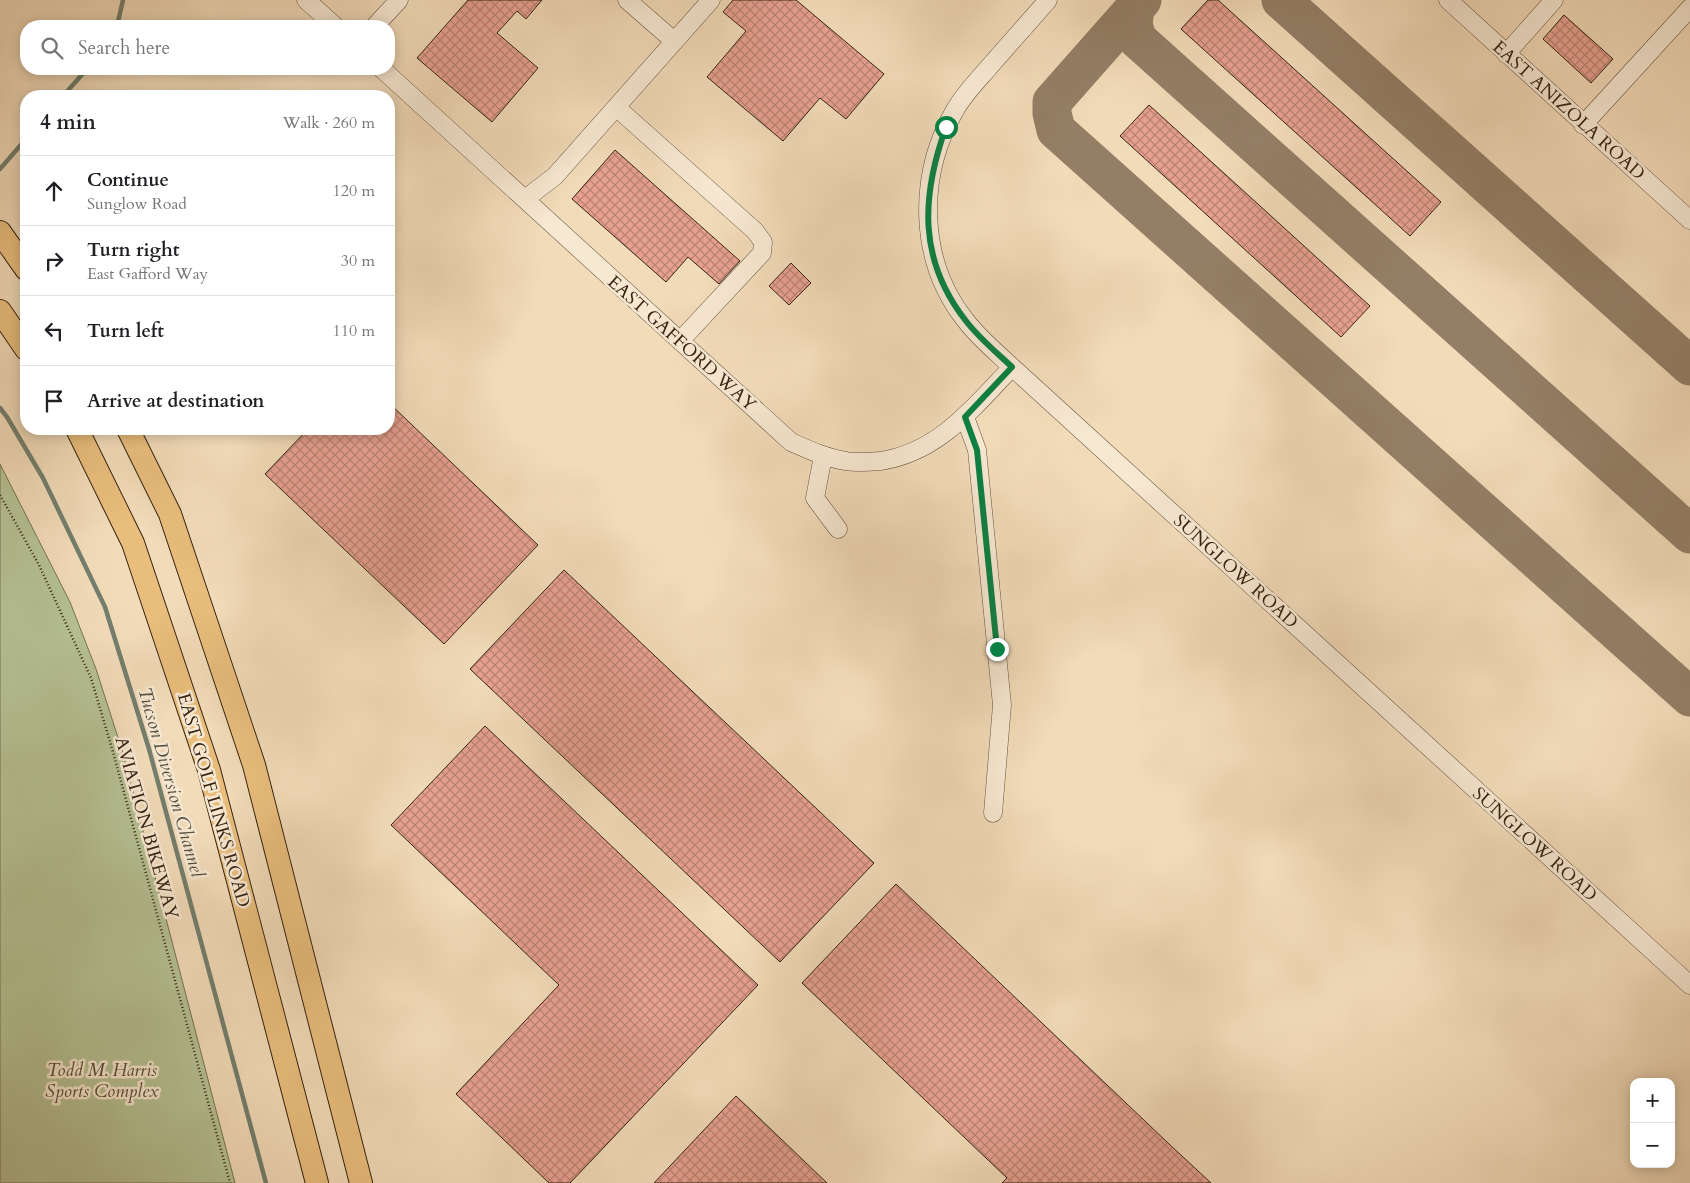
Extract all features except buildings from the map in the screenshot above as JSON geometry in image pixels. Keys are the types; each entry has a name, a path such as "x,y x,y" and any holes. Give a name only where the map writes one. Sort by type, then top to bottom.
{"main road":[{"path":"0,232 20,260"},
{"path":"0,311 20,340"},
{"name":"EAST GOLF LINKS ROAD","path":"80,435 133,543 209,770 317,1183"},
{"path":"131,435 170,514 254,765 361,1183"}],"street":[{"path":"306,0 328,20"},
{"path":"381,20 399,0"},
{"path":"627,0 674,42"},
{"path":"525,199 555,176 711,0"},
{"name":"SUNGLOW ROAD","path":"1048,0 967,92 955,109 946,127 932,173 927,214 930,244 936,268 949,296 966,322 1012,367 1690,985"},
{"name":"EAST ANIZOLA ROAD","path":"1448,0 1690,220"},
{"path":"1506,54 1554,0"},
{"path":"1584,124 1690,8"},
{"name":"EAST GAFFORD WAY","path":"389,75 791,442 823,456 847,462 868,462 910,454 931,444 949,431 965,417 1012,367"},
{"path":"616,107 755,231 763,242 762,253 680,341"},
{"path":"965,417 977,450 1002,705 993,813"},
{"path":"823,456 815,498 838,529"}],"path":[{"name":"AVIATION BIKEWAY","path":"0,495 39,565 91,678 129,809 230,1183"}],"green space":[{"name":"Todd M. Harris Sports Complex","path":"0,464 70,602 96,669 122,750 235,1183 0,1183"}],"waterway":[{"path":"118,20 123,0"},
{"path":"68,90 82,75"},
{"path":"0,169 20,146"},
{"name":"Tucson Diversion Channel","path":"0,408 43,478 105,607 149,749 266,1183"}],"taxiway":[{"path":"1142,0 1052,102 1052,113 1056,130 1690,697"},
{"path":"1281,0 1690,366"},
{"path":"1135,8 1133,24 1137,39 1690,534"}],"route":[{"path":"946,127 938,150 928,192 927,214 930,244 936,268 949,296 966,322 1012,367 965,417 977,450 997,649"}]}
